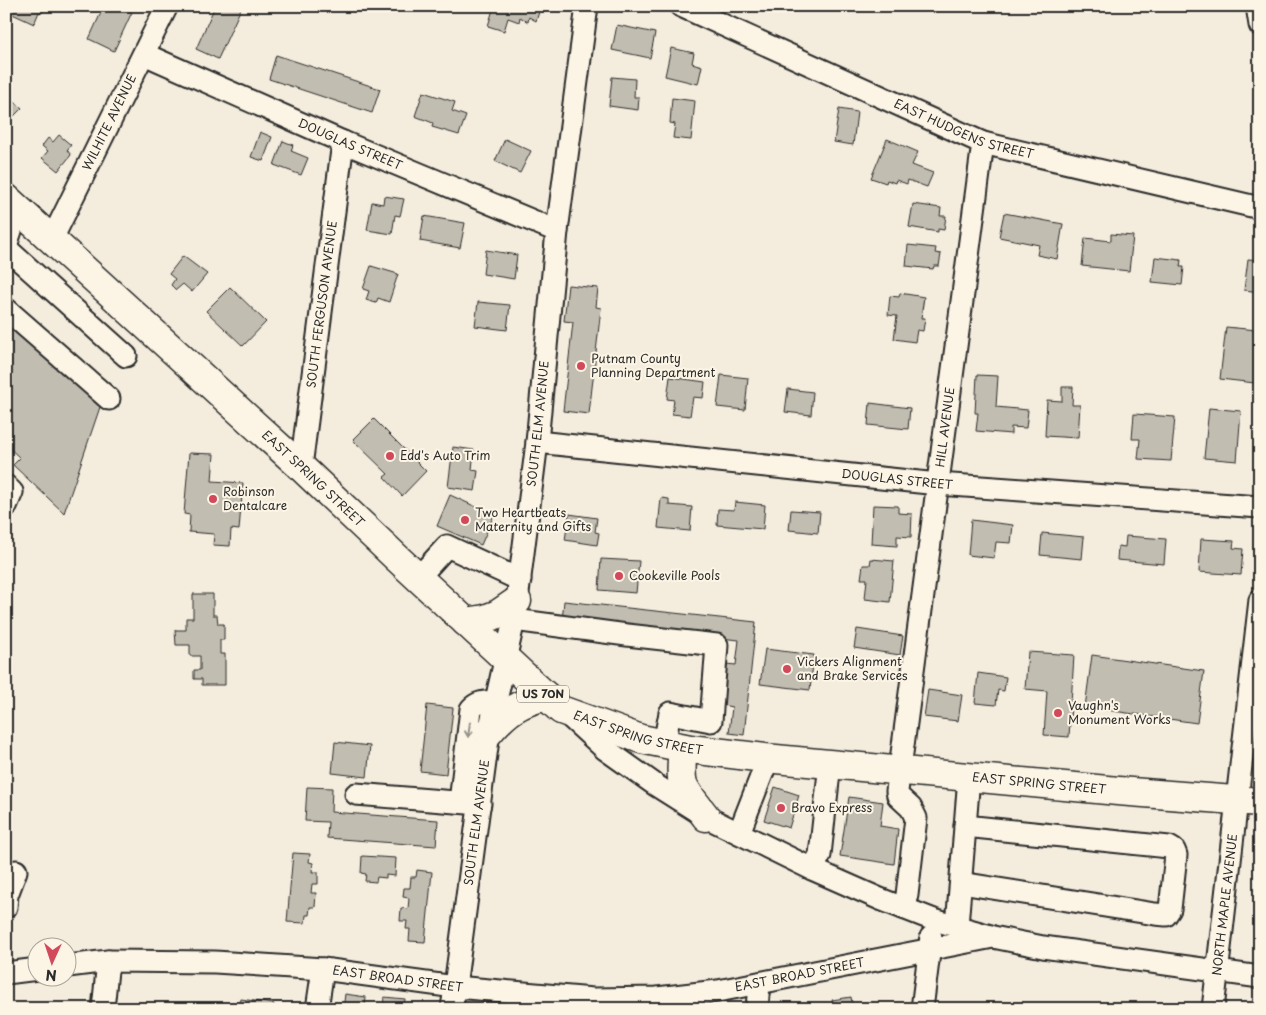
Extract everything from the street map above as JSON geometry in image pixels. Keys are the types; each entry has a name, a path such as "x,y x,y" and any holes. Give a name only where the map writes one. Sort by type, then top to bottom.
{"main road":[{"name":"EAST SPRING STREET","path":"12,203 301,467 554,703 641,739 685,748 765,758 1118,791 1248,801"},
{"path":"466,622 485,620 498,614 517,600"},
{"path":"490,732 502,717 518,705 531,700 554,703"},
{"path":"685,748 682,765 683,782 689,795 706,816"}],"street":[{"name":"WILHITE AVENUE","path":"52,239 167,6"},
{"name":"SOUTH ELM AVENUE","path":"452,1009 470,803 490,732 517,600 537,442 557,231 587,6"},
{"name":"EAST HUDGENS STREET","path":"681,6 983,143 1260,208"},
{"path":"1256,6 1260,25"},
{"name":"DOUGLAS STREET","path":"144,54 343,142 557,231"},
{"name":"SOUTH FERGUSON AVENUE","path":"301,467 343,142"},
{"name":"HILL AVENUE","path":"903,908 907,895 916,818 911,808 898,796 899,770 983,143"},
{"path":"12,203 6,247 126,356"},
{"path":"6,309 109,399"},
{"name":"DOUGLAS STREET","path":"537,442 938,484 1260,507"},
{"path":"6,486 12,492 6,506"},
{"path":"418,578 447,546 517,600 636,636 717,645 710,721 685,748 670,713 710,721"},
{"name":"NORTH MAPLE AVENUE","path":"1213,1009 1218,970 1248,801 1259,612"},
{"path":"356,794 470,803 471,709 479,702 496,701"},
{"path":"554,703 605,749 657,786 706,816 812,869 903,908 934,920 993,937"},
{"path":"739,833 764,769 765,758"},
{"path":"812,869 820,855 830,764"},
{"path":"957,926 970,777"},
{"path":"961,883 1166,915 1170,909 1176,855 1174,850 1168,847 965,826"},
{"path":"6,907 16,871"},
{"path":"922,1009 928,950 934,920"},
{"name":"EAST BROAD STREET","path":"78,965 108,961 215,962 323,969 455,987 593,999 657,998 718,991 993,937 1043,947 1260,977"},
{"path":"103,1009 108,961"},
{"path":"317,1009 323,969"},
{"path":"6,973 28,970"},
{"path":"757,1009 759,983"}],"building":[{"path":"7,6 45,6 42,13 39,12 34,24 6,11"},
{"path":"104,6 119,6 132,12 114,51 89,39"},
{"path":"215,6 242,6 218,59 196,49"},
{"path":"494,6 541,6 536,21 529,17 528,22 520,17 519,22 508,18 504,31 488,26"},
{"path":"617,25 655,33 650,58 612,50"},
{"path":"671,48 694,53 692,63 702,66 698,84 665,76"},
{"path":"276,55 380,89 372,113 269,79"},
{"path":"612,77 635,79 634,97 639,97 638,110 609,106"},
{"path":"423,92 455,102 452,111 466,116 459,135 432,127 433,123 415,116"},
{"path":"6,94 22,108 8,122 6,120"},
{"path":"672,98 695,101 691,140 673,138 675,124 670,123"},
{"path":"839,109 857,112 853,145 834,142"},
{"path":"260,132 272,137 263,161 251,157"},
{"path":"59,135 71,145 67,150 71,155 58,171 42,158 48,151 42,146 48,138 53,142"},
{"path":"505,139 531,151 520,173 495,161"},
{"path":"887,139 918,152 912,165 933,173 927,187 908,180 907,184 896,180 895,183 887,180 886,183 871,178"},
{"path":"283,141 293,145 291,151 308,158 301,175 274,165"},
{"path":"384,196 404,199 400,216 395,215 392,234 367,230 372,202 383,204"},
{"path":"913,204 941,208 940,216 946,216 944,230 938,229 938,232 909,227"},
{"path":"1004,213 1063,224 1057,259 1037,255 1039,245 999,237"},
{"path":"424,216 465,223 460,248 420,241"},
{"path":"1111,234 1133,236 1129,271 1082,266 1085,238 1111,241"},
{"path":"908,245 936,248 935,253 941,254 939,266 934,266 933,269 906,266"},
{"path":"486,250 517,255 514,279 483,274"},
{"path":"1260,252 1260,292 1244,290 1248,259 1259,260"},
{"path":"183,256 207,274 192,292 183,284 176,290 171,285 175,279 169,274"},
{"path":"1155,257 1181,260 1180,267 1184,267 1182,285 1152,282"},
{"path":"371,266 398,274 389,302 378,298 376,303 366,300 369,291 363,289"},
{"name":"Putnam County Planning Department","path":"568,285 598,288 596,307 601,308 589,414 563,411 573,322 564,321"},
{"path":"230,287 266,322 243,346 206,311"},
{"path":"900,293 924,297 921,318 925,318 923,331 917,330 915,342 894,339 897,316 888,315 890,296 899,297"},
{"path":"478,302 510,305 507,330 475,326"},
{"path":"6,320 100,407 64,513 13,465 20,458 6,445"},
{"path":"1226,327 1257,330 1256,339 1260,341 1255,383 1220,379"},
{"path":"721,375 748,378 745,410 717,407"},
{"path":"977,375 998,376 996,407 1028,410 1026,428 1011,427 1011,434 976,431 978,413 975,413"},
{"path":"670,377 705,382 703,398 693,397 690,416 672,414 674,400 667,399"},
{"path":"1062,387 1073,387 1072,405 1080,405 1078,438 1045,436 1047,400 1062,401"},
{"path":"788,389 813,392 811,415 785,412"},
{"path":"870,403 910,408 908,429 868,425"},
{"path":"1209,408 1241,411 1237,461 1204,458"},
{"path":"1134,414 1175,417 1171,461 1138,459 1140,439 1132,439"},
{"name":"Edd's Auto Trim","path":"374,419 426,471 402,496 384,477 388,474 353,440"},
{"path":"453,447 474,450 472,470 478,471 475,491 448,487"},
{"name":"Robinson Dentalcare","path":"189,453 214,454 212,481 243,483 239,530 231,529 230,546 213,545 214,534 189,532 190,515 184,514"},
{"name":"Two Heartbeats Maternity and Gifts","path":"450,495 494,515 481,545 437,526"},
{"path":"661,498 669,499 669,505 692,507 690,531 658,528"},
{"path":"735,502 765,505 763,529 717,525 718,509 734,510"},
{"path":"873,505 898,506 898,513 912,514 911,537 897,536 897,546 871,544"},
{"path":"791,510 820,512 818,533 789,530"},
{"path":"569,514 597,518 595,532 599,533 597,545 565,540"},
{"path":"971,520 1013,525 1011,543 996,542 994,558 968,555"},
{"path":"1042,533 1084,537 1082,559 1040,555"},
{"path":"1126,536 1166,539 1164,564 1117,560 1118,546 1125,547"},
{"path":"1201,539 1234,541 1233,548 1243,549 1241,575 1199,572"},
{"name":"Cookeville Pools","path":"601,559 639,561 636,593 599,590"},
{"path":"871,559 894,561 890,602 865,599 867,579 861,579 863,565 870,565"},
{"path":"193,594 213,594 213,615 217,615 218,624 224,624 224,640 220,640 220,654 225,654 225,685 202,685 202,679 194,679 194,670 200,670 200,656 190,656 190,645 176,645 175,630 186,630 186,618 193,618"},
{"path":"564,601 756,622 744,735 729,733 732,707 722,705 726,664 736,665 739,640 562,621"},
{"path":"857,629 903,636 900,655 854,648"},
{"name":"Vickers Alignment and Brake Services","path":"765,649 814,655 810,690 760,684"},
{"name":"Vaughn's Monument Works","path":"1028,652 1074,655 1069,737 1044,735 1047,691 1025,689"},
{"path":"1092,655 1204,671 1197,723 1085,707"},
{"path":"978,673 1006,677 1004,691 998,690 996,705 975,703"},
{"path":"928,690 962,695 958,721 924,717"},
{"path":"427,705 453,708 446,774 420,771"},
{"path":"335,742 370,746 367,777 332,773"},
{"path":"307,787 332,788 331,812 438,820 436,846 327,838 328,822 305,821"},
{"name":"Bravo Express","path":"775,787 799,795 789,828 764,820"},
{"path":"849,797 883,802 880,826 898,829 894,864 840,856"},
{"path":"293,853 310,854 309,862 313,863 312,872 318,872 318,884 312,884 311,893 316,893 315,907 310,907 305,923 287,922"},
{"path":"362,856 396,858 395,876 377,877 376,882 365,881 366,874 361,873"},
{"path":"417,870 432,872 425,942 409,941 410,929 406,929 407,921 400,921 401,908 408,909 409,898 403,897 404,888 410,888 411,877 416,877"},
{"path":"345,994 366,997 365,1009 343,1009"},
{"path":"384,997 405,999 404,1009 383,1009"},
{"path":"851,997 853,1009 834,1009 832,1000"},
{"path":"241,999 274,1004 273,1009 239,1009"},
{"path":"1004,1003 1043,1006 1042,1009 1004,1009"}],"place":[{"name":"Putnam County Planning Department","path":"581,366"},
{"name":"Edd's Auto Trim","path":"390,456"},
{"name":"Robinson Dentalcare","path":"213,499"},
{"name":"Two Heartbeats Maternity and Gifts","path":"465,520"},
{"name":"Cookeville Pools","path":"619,576"},
{"name":"Vickers Alignment and Brake Services","path":"787,669"},
{"name":"Vaughn's Monument Works","path":"1058,713"},
{"name":"Bravo Express","path":"781,808"}]}
